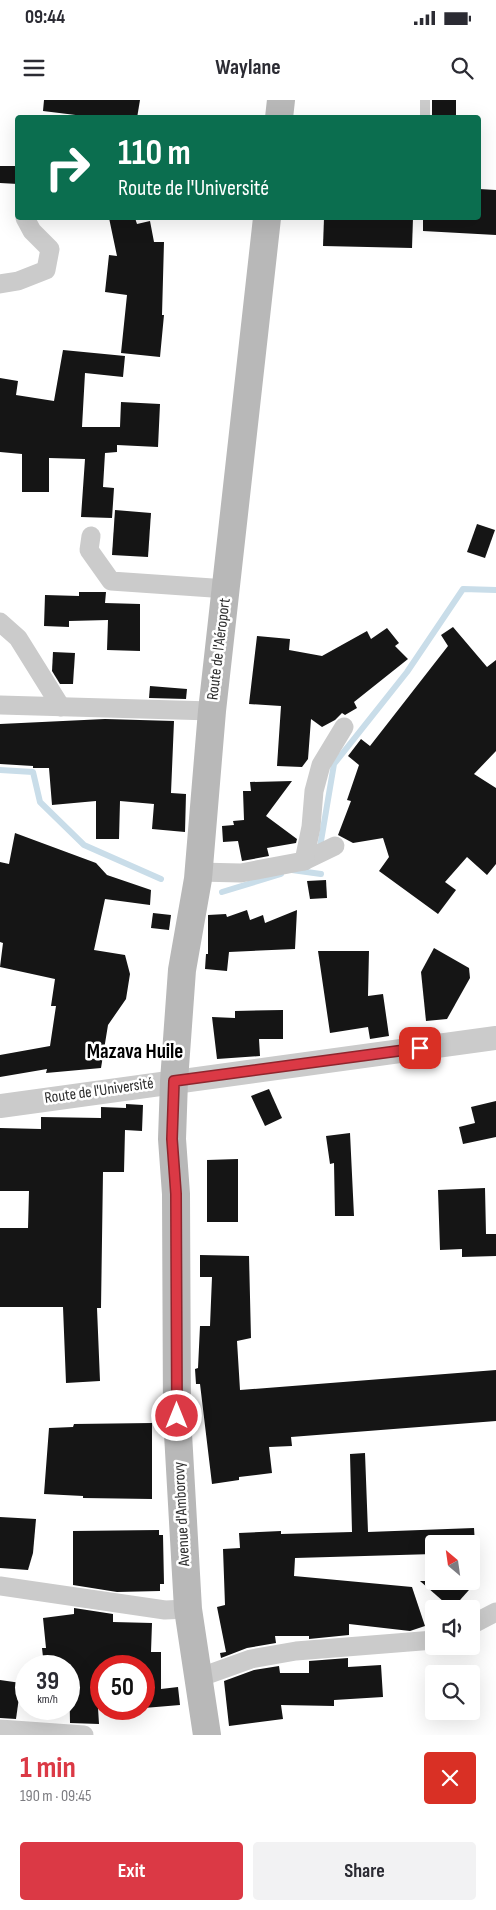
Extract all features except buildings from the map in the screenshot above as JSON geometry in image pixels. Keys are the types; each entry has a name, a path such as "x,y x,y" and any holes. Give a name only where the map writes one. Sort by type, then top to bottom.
{"main road":[{"path":"279,115 281,100"},
{"name":"Route de l'Aéroport","path":"174,1081 182,970 198,872 212,711 267,220"},
{"name":"Avenue d'Amborovy","path":"174,1081 172,1139 176,1194 177,1416 188,1610 208,1735"}],"street":[{"path":"0,284 18,281 46,270 50,249 32,231 26,220"},
{"path":"91,536 89,550 111,581 227,589"},
{"path":"0,622 18,638 61,707"},
{"path":"0,705 212,711"},
{"path":"304,861 311,827 316,782 321,765 344,727"},
{"path":"198,872 241,873 304,861 335,846"},
{"name":"Route de l'Université","path":"0,1106 496,1038"},
{"path":"0,1586 165,1610 188,1610"},
{"path":"480,1620 496,1612"},
{"path":"198,1678 251,1659 296,1650 425,1641"},
{"path":"0,1729 84,1735"}],"lane":[{"path":"425,115 426,100"}],"waterway":[{"path":"320,847 334,764 407,672 463,589 496,590"},
{"path":"0,770 33,772 40,802 84,845 161,879"},
{"path":"292,870 321,874"},
{"path":"222,892 281,874"}],"district":[{"name":"Mazava Huile","path":"135,1051"}],"route":[{"path":"177,1416 176,1194 172,1139 174,1081 420,1048"}]}
